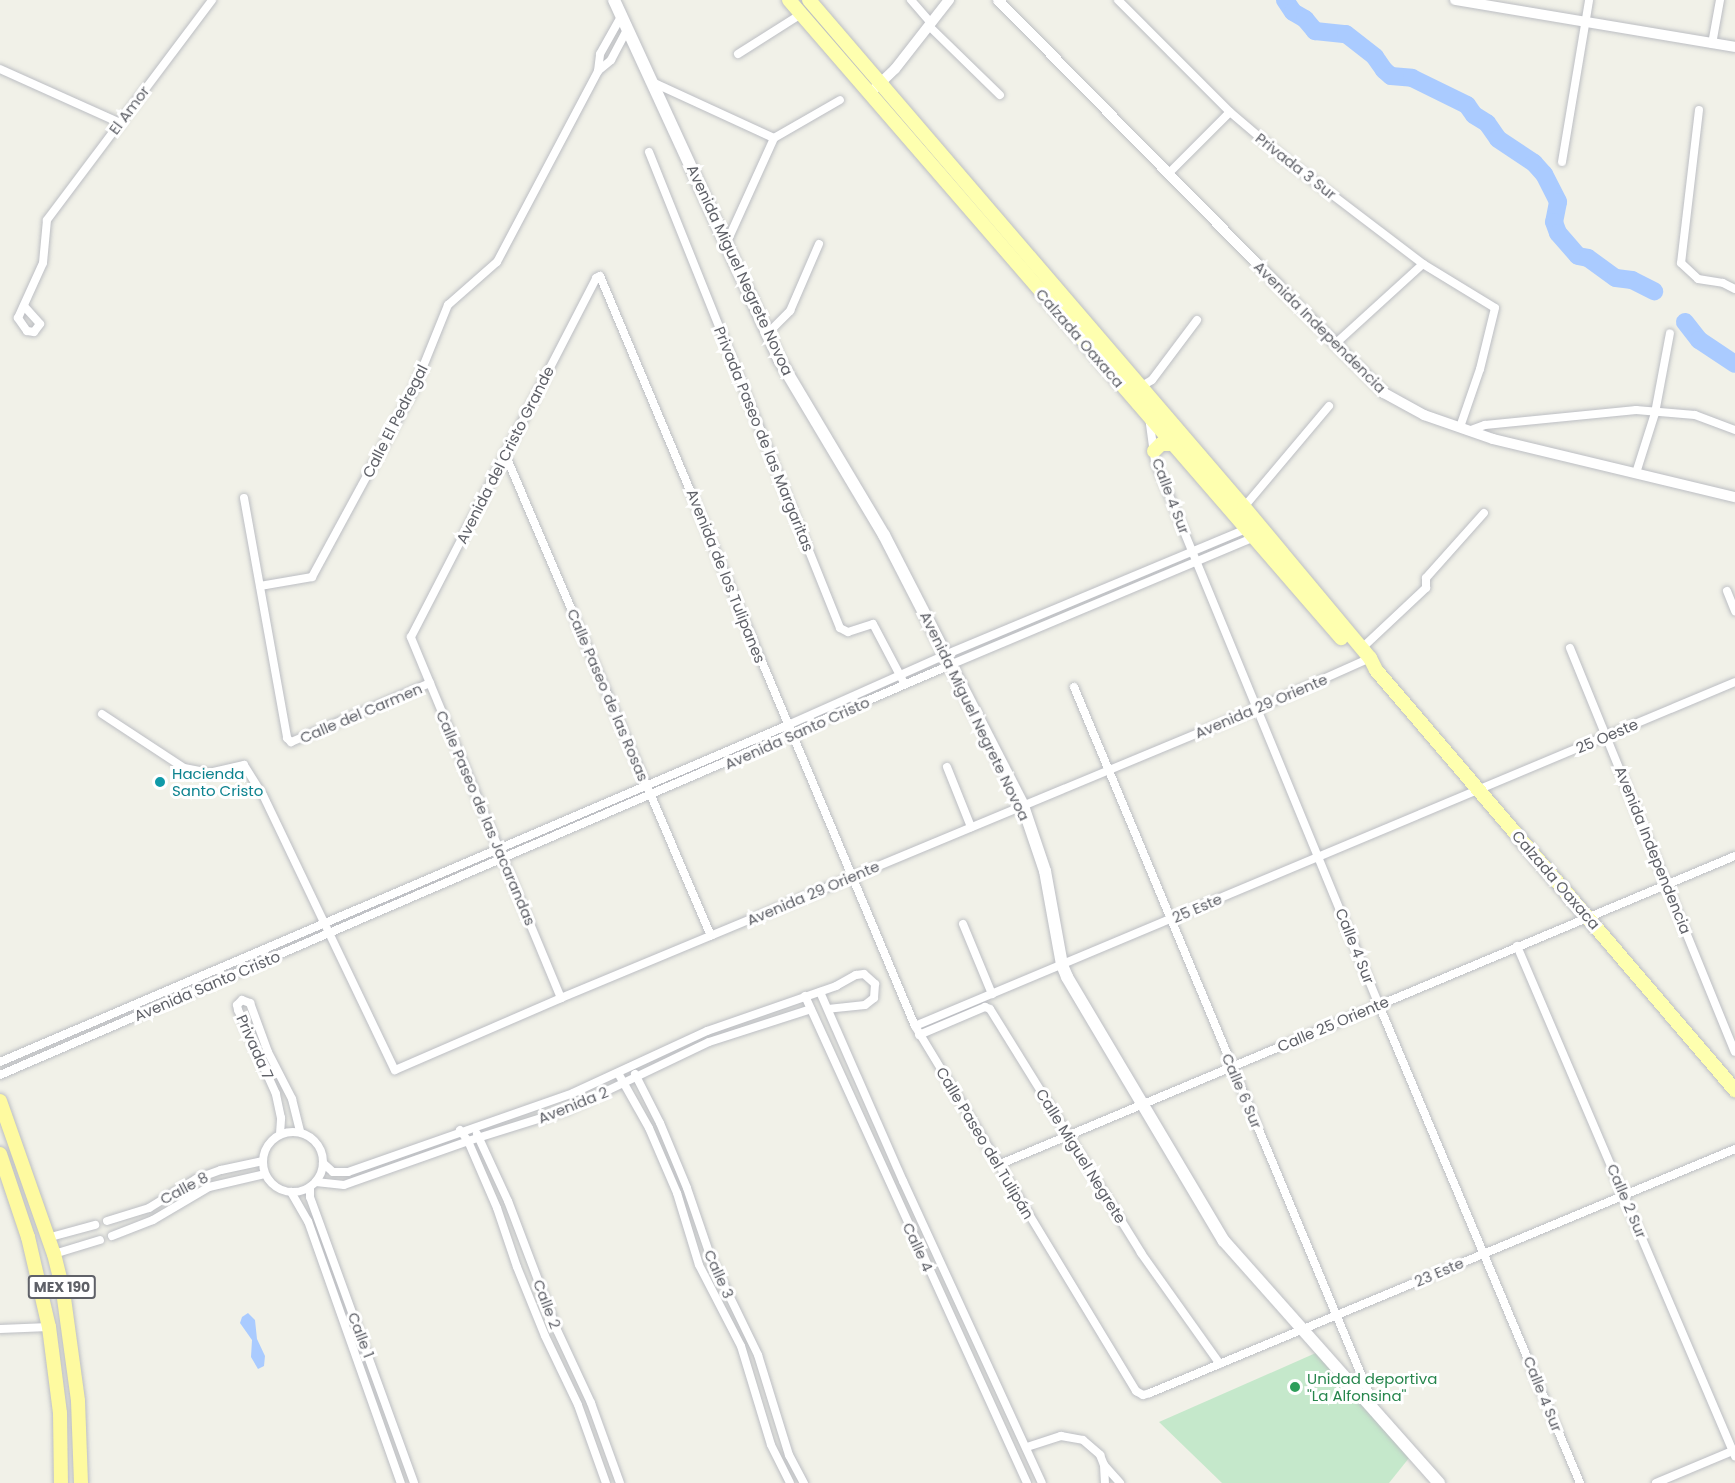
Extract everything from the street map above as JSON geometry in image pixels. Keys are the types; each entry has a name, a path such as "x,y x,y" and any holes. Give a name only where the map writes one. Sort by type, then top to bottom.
{"highway":[{"name":"MEX 190","path":"0,1101 54,1254 63,1291 78,1401 81,1483"},
{"name":"MEX 190","path":"0,1154 28,1237 49,1327 60,1413 61,1483"}],"main road":[{"name":"Avenida Miguel Negrete Novoa","path":"614,0 779,359 884,535 1023,806 1045,871 1062,964 1224,1241 1439,1483"},
{"name":"Calzada Oaxaca","path":"809,0 1135,391 1244,507 1368,660 1735,1090"},
{"name":"Calzada Oaxaca","path":"792,1 869,94 1135,391"},
{"name":"Calzada Oaxaca","path":"1153,412 1172,444 1250,533 1368,660"},
{"path":"1154,451 1161,444 1172,444"}],"street":[{"name":"El Amor","path":"24,306 43,263 47,220 212,0"},
{"path":"911,0 930,24 1000,95"},
{"path":"869,94 881,85 949,0"},
{"name":"Avenida Independencia","path":"998,0 1335,344 1384,393 1403,406 1511,444 1735,497"},
{"name":"Privada 3 Sur","path":"1118,0 1230,112 1284,159 1423,264 1495,308 1466,428"},
{"path":"1455,0 1735,47"},
{"path":"1562,162 1589,0"},
{"path":"1713,44 1720,0"},
{"path":"738,54 801,14"},
{"name":"Calle El Pedregal","path":"598,71 600,54 622,15"},
{"name":"Calle El Pedregal","path":"260,586 312,577 414,389 447,305 497,262 598,71 610,60 628,28"},
{"path":"0,69 120,123"},
{"path":"652,82 774,138"},
{"path":"726,244 774,138 840,100"},
{"path":"1699,110 1682,263 1698,279 1723,283 1735,289"},
{"path":"1169,173 1230,112"},
{"name":"Privada Paseo de las Margaritas","path":"649,152 840,628 848,632 873,624 905,685"},
{"path":"767,334 790,311 819,244"},
{"path":"1335,344 1423,264"},
{"name":"Avenida del Cristo Grande","path":"411,637 596,278 600,276"},
{"name":"Avenida de los Tulipanes","path":"600,276 853,877"},
{"path":"1135,391 1152,380 1197,320"},
{"path":"1636,473 1655,413 1670,333"},
{"path":"1244,507 1329,406"},
{"path":"1466,428 1624,411 1695,415 1735,430"},
{"name":"Calle 4 Sur","path":"1153,412 1154,451 1192,552 1580,1483"},
{"name":"Calle Paseo de las Rosas","path":"505,454 711,936"},
{"path":"244,498 260,586"},
{"name":"Avenida 29 Oriente","path":"328,934 395,1070 561,998 1256,709 1368,660 1426,588 1426,578 1484,513"},
{"name":"Avenida Santo Cristo","path":"0,1075 792,735 905,685 947,660 1006,630 1192,552 1250,533"},
{"name":"Avenida Santo Cristo","path":"0,1062 900,675 1011,639 1196,561 1250,533"},
{"name":"Calle del Carmen","path":"260,586 287,738 291,742 430,683"},
{"path":"1109,587 1113,596"},
{"path":"1727,591 1735,611"},
{"path":"1006,630 1011,639"},
{"name":"Calle Paseo de las Jacarandas","path":"411,637 561,998"},
{"name":"Avenida Independencia","path":"1570,648 1735,1052"},
{"name":"25 Oeste","path":"1478,789 1735,682"},
{"name":"Calle 6 Sur","path":"1074,687 1376,1412"},
{"path":"102,714 184,768 209,773 244,765 263,795 328,934"},
{"path":"947,767 971,827"},
{"name":"25 Este","path":"917,1031 992,994 1478,789"},
{"name":"Calle 25 Oriente","path":"998,1164 1735,855"},
{"name":"Calle Paseo del Tulipán","path":"853,877 917,1031 1136,1391 1143,1395"},
{"path":"335,919 340,929"},
{"path":"963,924 992,994"},
{"name":"Calle 2 Sur","path":"1517,946 1734,1452"},
{"name":"Avenida 2","path":"323,1163 333,1172 348,1172 460,1130 573,1093 707,1031 820,992 856,975 864,974 875,984 874,998 865,1005 828,1010"},
{"name":"Calle 4","path":"820,992 1042,1483"},
{"path":"805,996 811,1009"},
{"name":"Privada 7","path":"280,1134 281,1118 276,1094 238,1010 237,1005 242,1000 250,1003 268,1052 292,1099 300,1132"},
{"name":"Calle Miguel Negrete","path":"917,1031 985,1007 990,1009 1141,1253 1220,1364"},
{"name":"Avenida 2","path":"313,1184 344,1185 468,1141 567,1110 709,1042 811,1009"},
{"name":"Calle 4","path":"811,1009 1027,1483"},
{"path":"71,1032 75,1043"},
{"name":"Calle 3","path":"630,1067 660,1123 687,1188 711,1258 758,1355 789,1455 804,1483"},
{"name":"Calle 3","path":"618,1072 649,1128 677,1193 699,1265 741,1346 771,1444 790,1483"},
{"name":"Calle 2","path":"473,1126 508,1202 557,1330 591,1402 620,1483"},
{"name":"Calle 2","path":"460,1130 468,1141 497,1208 545,1336 578,1405 606,1483"},
{"path":"300,1132 317,1143 323,1163 313,1184 291,1192 278,1188 265,1174 263,1161 266,1149 280,1134 300,1132"},
{"name":"23 Este","path":"1143,1395 1735,1149"},
{"name":"Calle 8","path":"107,1221 149,1208 196,1179 221,1170 263,1161"},
{"name":"Calle 8","path":"112,1236 153,1220 209,1187 265,1174"},
{"name":"Calle 1","path":"313,1184 309,1197 414,1483"},
{"name":"Calle 1","path":"291,1192 308,1221 401,1483"},
{"path":"47,1238 95,1225"},
{"path":"54,1254 100,1240"},
{"path":"715,1294 725,1288"},
{"path":"943,1301 956,1294"},
{"path":"0,1329 49,1327"},
{"path":"545,1336 557,1330"},
{"path":"368,1392 380,1386"},
{"path":"1027,1447 1049,1438 1072,1436 1092,1446 1104,1465 1120,1483"},
{"path":"1656,1483 1734,1452"},
{"path":"1104,1465 1105,1483"}],"green space":[{"name":"Unidad deportiva ''La Alfonsina''","path":"1318,1352 1413,1453 1389,1483 1222,1483 1159,1422"}],"water":[{"path":"248,1313 255,1320 257,1339 265,1356 264,1366 258,1369 251,1357 252,1340 240,1323 242,1317"}],"waterway":[{"path":"1285,0 1293,12 1305,19 1315,31 1346,34 1375,57 1391,76 1412,78 1467,105 1474,115 1487,123 1498,139 1534,163 1544,174 1558,202 1554,222 1558,233 1578,256 1588,258 1616,278 1632,280 1654,291"},
{"path":"1685,322 1699,340 1735,364"}],"place":[{"name":"Hacienda Santo Cristo","path":"160,782"},
{"name":"Unidad deportiva ''La Alfonsina''","path":"1295,1387"}]}
